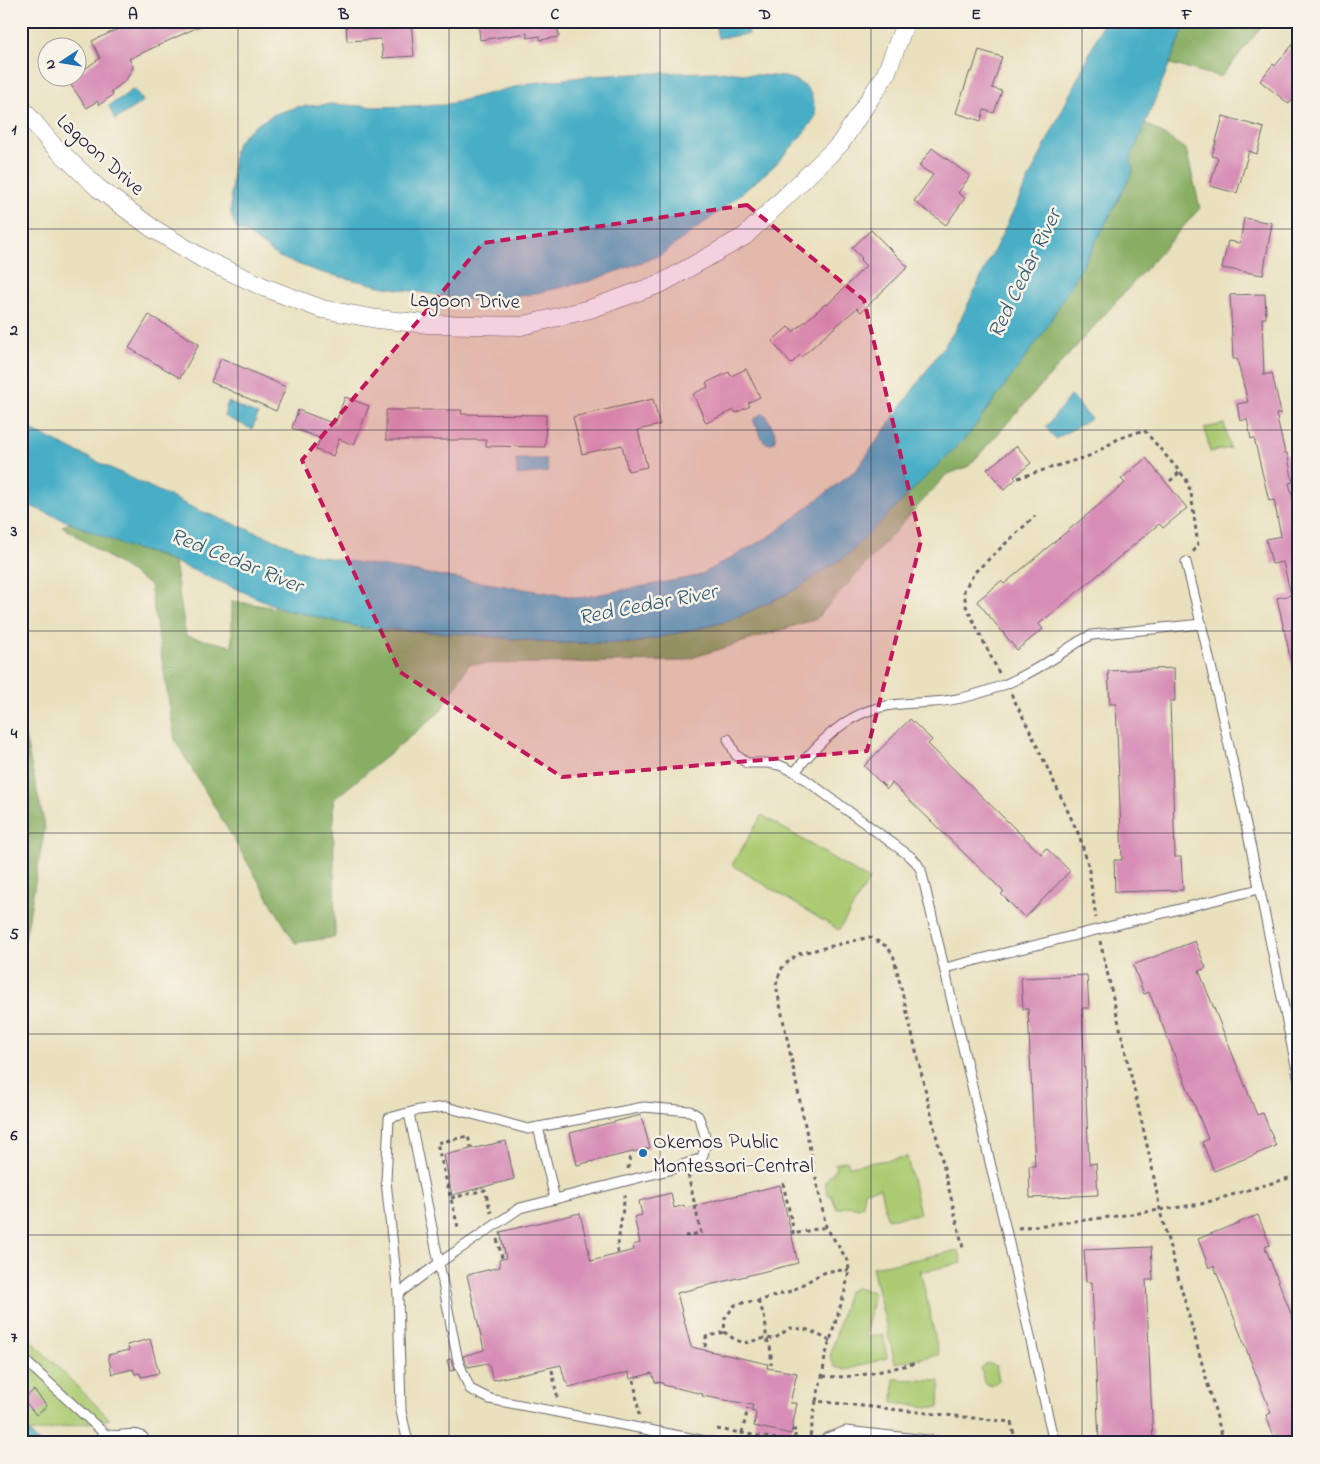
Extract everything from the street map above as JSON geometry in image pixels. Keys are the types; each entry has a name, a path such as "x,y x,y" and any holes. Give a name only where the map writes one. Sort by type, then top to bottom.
{"street":[{"name":"Lagoon Drive","path":"21,107 51,143 98,188 152,228 205,260 266,288 322,308 377,319 428,324 522,326 590,309 662,283 745,236 840,144 886,74 906,21"}],"lane":[{"path":"1186,562 1202,624 1299,1080"},
{"path":"795,772 828,736 846,722 866,712 892,705 961,698 1005,684 1035,670 1092,635 1202,624"},
{"path":"728,739 736,755 747,763 779,765 795,772 906,852 916,862 923,879 945,968 1054,1443"},
{"path":"945,968 1259,889"},
{"path":"398,1294 439,1263 520,1208 668,1170 702,1158 706,1134 698,1116 690,1111 644,1106 528,1129 446,1107 419,1110 389,1118 386,1181 398,1294 401,1410 408,1443"},
{"path":"409,1113 458,1361 470,1389 490,1400 716,1443"},
{"path":"538,1127 555,1198"},
{"path":"21,1357 101,1432 112,1437 138,1434 143,1437 145,1443"},
{"path":"822,1443 827,1438 846,1432 954,1443"}],"path":[{"path":"1018,478 1092,455 1118,439 1144,430 1186,479 1191,493 1198,546 1186,562"},
{"path":"1170,481 1180,472"},
{"path":"1035,516 975,572 964,590 966,606 1028,727 1079,835 1088,864 1108,982 1152,1167 1160,1210 1224,1443"},
{"path":"714,1428 794,1442 807,1440 810,1437 830,1341 845,1291 849,1270 848,1261 826,1227 776,985 783,966 798,954 870,937 886,946 893,954 963,1248"},
{"path":"458,1227 437,1143 468,1136 471,1148"},
{"path":"618,1254 617,1249 630,1155"},
{"path":"685,1236 701,1233 686,1164"},
{"path":"1006,1230 1200,1204 1299,1175"},
{"path":"783,1182 794,1234 826,1227"},
{"path":"724,1332 725,1318 735,1306 746,1302 758,1302 791,1291 829,1271 849,1270"},
{"path":"758,1302 764,1315 766,1338 770,1346 771,1365"},
{"path":"724,1332 744,1343 766,1338 774,1339 790,1328 796,1328 809,1330 830,1341"},
{"path":"705,1347 706,1337 724,1332"},
{"path":"822,1376 847,1377 918,1362"},
{"path":"549,1400 558,1401 552,1370"},
{"path":"630,1414 639,1415 634,1380"},
{"path":"816,1401 1011,1422 1016,1443"},
{"path":"742,1433 748,1408"},
{"path":"792,1430 796,1430 794,1442"}],"highlighted area":[{"path":"747,205 864,300 921,541 867,751 562,777 400,672 302,460 483,243"}],"green space":[{"path":"1185,21 1266,21 1221,77 1166,63"},
{"path":"1139,119 1186,149 1200,208 969,466 946,475 816,619 682,661 469,664 440,712 333,800 335,937 295,943 175,740 150,585 62,526 77,521 174,563 186,636 232,646 232,601 283,609 364,628 466,634 555,643 635,643 729,621 793,591 849,554"},
{"path":"1224,424 1230,448 1210,452 1205,428"},
{"path":"21,719 45,827 21,962"},
{"path":"762,815 869,880 839,930 732,865"},
{"path":"907,1157 920,1214 887,1219 880,1188 864,1191 863,1205 859,1208 850,1206 837,1209 831,1195 828,1195 825,1182 836,1168 835,1164 845,1161 848,1162 849,1166"},
{"path":"959,1250 962,1263 921,1272 920,1269 939,1355 895,1363 872,1267"},
{"path":"856,1288 874,1292 866,1334 867,1337 883,1334 887,1358 846,1370 835,1367 830,1357 848,1291"},
{"path":"21,1330 110,1419 30,1433 21,1424"},
{"path":"987,1363 996,1366 999,1380 992,1386 984,1383 981,1368"},
{"path":"894,1379 940,1381 939,1408 893,1403"}],"water":[{"path":"747,21 749,34 718,38 715,23"},
{"name":"Red Cedar River","path":"1104,21 1187,21 1131,158 1133,171 1094,246 1042,335 970,433 849,554 793,591 729,621 635,643 555,643 466,634 364,628 283,609 158,555 128,547 21,502 21,425 198,510 317,556 580,598 698,576 772,535 857,469 956,329"},
{"path":"721,72 785,77 795,80 806,87 811,94 815,117 797,141 774,166 724,208 661,255 590,281 527,295 482,301 380,286 319,272 279,257 248,234 236,229 231,213 234,153 237,143 256,125 275,114 297,107 331,104 376,107 444,105 530,83 591,76"},
{"path":"134,89 143,101 115,120 109,106"},
{"path":"1071,395 1091,419 1055,439 1046,427"},
{"path":"228,402 258,415 252,429 224,416"},
{"path":"762,414 766,415 776,435 774,442 770,444 764,442 753,420"},
{"path":"516,459 546,459 548,472 517,475"},
{"path":"21,1424 39,1443 21,1443"}],"building":[{"path":"136,21 211,21 129,59 133,67 126,80 111,92 113,95 99,105 97,101 87,108 73,88 88,88 88,67 100,58 92,41"},
{"path":"346,21 411,21 414,56 383,58 381,39 347,41"},
{"path":"478,21 557,21 559,37 540,40 540,36 527,38 527,33 480,40"},
{"path":"1299,37 1299,92 1289,104 1260,81 1273,64 1275,66"},
{"path":"979,50 1002,57 992,88 1002,91 994,113 984,110 981,121 956,113"},
{"path":"1223,116 1264,128 1257,154 1249,151 1237,193 1210,186 1218,158 1212,156"},
{"path":"932,148 970,176 958,193 965,198 946,225 914,201 933,175 919,166"},
{"path":"1244,218 1272,223 1263,275 1222,268 1228,241 1240,243"},
{"path":"871,230 908,267 861,312 857,308 791,364 772,341 788,327 793,332 825,304 827,305 866,266 860,260 862,258 852,248"},
{"path":"1265,294 1266,318 1262,318 1264,375 1272,373 1281,413 1276,414 1285,453 1287,453 1293,482 1289,483 1299,522 1299,670 1293,670 1277,598 1291,595 1283,562 1272,564 1266,539 1281,536 1274,500 1269,501 1254,438 1251,439 1247,419 1240,421 1237,404 1248,402 1237,359 1233,359 1230,295"},
{"path":"149,315 199,344 180,378 129,348"},
{"path":"221,358 286,387 276,411 211,382"},
{"path":"746,369 760,397 748,403 750,406 736,413 734,410 706,423 693,394 708,387 706,383 729,372 731,376"},
{"path":"345,397 369,406 354,445 339,439 333,456 316,450 320,438 292,428 298,410 335,424"},
{"path":"653,399 660,425 638,430 647,467 628,471 622,445 582,454 573,417"},
{"path":"386,410 462,410 461,414 546,415 545,447 486,446 486,440 386,440"},
{"path":"1017,446 1031,463 1014,477 1016,479 1004,490 987,469"},
{"path":"1146,458 1187,508 1163,528 1159,524 1039,624 1043,629 1017,650 977,601 1001,581 1004,584 1125,483 1121,479"},
{"path":"1174,668 1175,701 1170,701 1175,857 1181,857 1183,890 1115,892 1114,860 1122,860 1116,704 1110,704 1108,671"},
{"path":"910,719 932,740 928,744 1041,854 1046,848 1070,871 1025,918 1001,894 1004,892 892,783 887,789 864,766"},
{"path":"1195,941 1206,968 1199,971 1257,1115 1263,1113 1276,1146 1214,1171 1202,1142 1208,1139 1149,992 1144,994 1133,965"},
{"path":"1087,975 1089,1008 1082,1008 1089,1164 1096,1163 1098,1195 1030,1198 1029,1166 1035,1166 1028,1009 1023,1009 1021,978"},
{"path":"641,1115 650,1148 577,1165 570,1133"},
{"path":"506,1141 514,1179 452,1195 444,1155"},
{"path":"780,1185 798,1263 677,1293 691,1347 768,1364 767,1368 797,1373 790,1403 797,1403 791,1434 754,1426 756,1412 751,1411 753,1405 702,1396 703,1394 663,1385 663,1383 655,1382 652,1373 630,1379 629,1372 569,1387 567,1381 565,1381 561,1365 493,1380 488,1363 468,1367 463,1356 484,1350 467,1275 500,1267 499,1260 506,1258 500,1232 580,1213 591,1261 634,1250 633,1245 640,1243 634,1217 642,1215 639,1201 671,1193 674,1208 684,1205 685,1208"},
{"path":"1258,1215 1270,1245 1265,1247 1299,1334 1299,1436 1282,1443 1276,1443 1266,1415 1271,1413 1214,1266 1209,1268 1198,1239"},
{"path":"1151,1247 1153,1280 1146,1280 1153,1443 1099,1443 1092,1282 1086,1282 1084,1250"},
{"path":"150,1339 159,1373 141,1377 140,1373 135,1374 133,1369 112,1374 108,1355 129,1350 127,1345"},
{"path":"451,1359 455,1370 450,1371 447,1360"},
{"path":"34,1390 47,1406 36,1415 23,1399"}],"place":[{"name":"Okemos Public Montessori-Central","path":"643,1153"}]}
